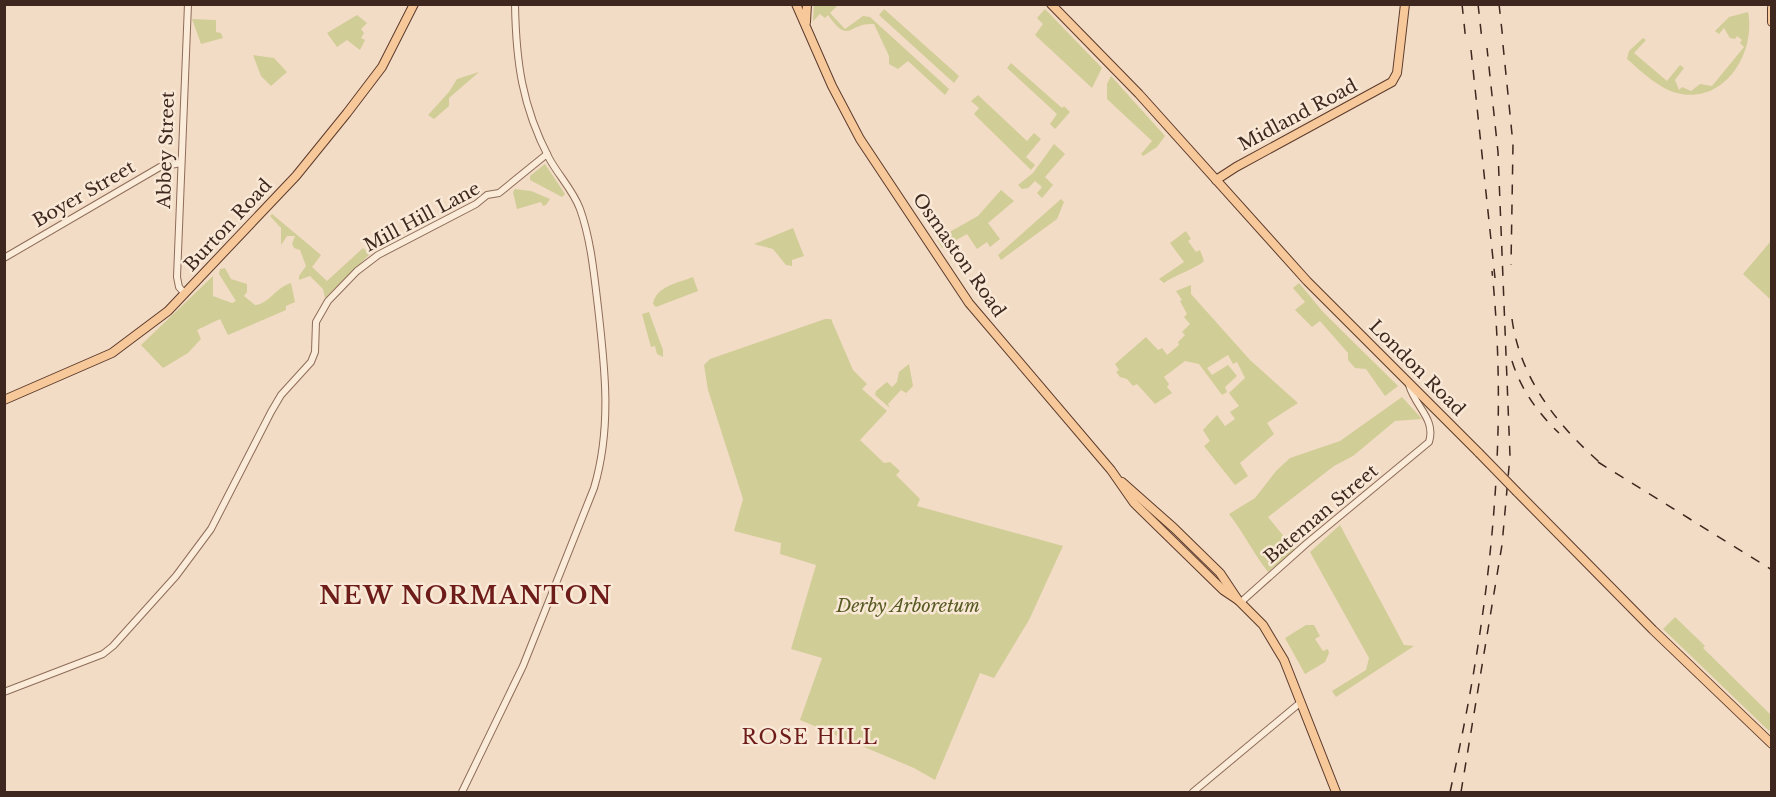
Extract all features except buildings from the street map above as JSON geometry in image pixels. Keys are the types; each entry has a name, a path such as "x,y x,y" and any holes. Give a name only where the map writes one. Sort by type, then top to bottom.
{"main road":[{"name":"Burton Road","path":"4,400 112,353 168,311 296,176 382,67 414,4"},
{"name":"Osmaston Road","path":"796,4 855,129 942,265 1001,344 1119,480 1134,503 1223,590 1240,601 1263,625 1284,660 1335,792"},
{"name":"Osmaston Road","path":"807,4 807,25"},
{"name":"London Road","path":"1051,4 1115,68 1307,281 1653,630 1772,744"},
{"name":"Midland Road","path":"1216,180 1395,79 1405,4"},
{"path":"1765,4 1771,15"}],"street":[{"name":"Abbey Street","path":"185,294 179,287 177,277 188,4"},
{"path":"462,792 523,666 594,488 601,461 606,415 606,379 591,257 579,206 548,154 526,105 520,79 515,4"},
{"name":"Mill Hill Lane","path":"4,692 107,652 176,576 211,529 279,398 311,362 315,352 316,322 328,301 340,288 378,255 477,204 487,195 499,193 548,154"},
{"name":"Boyer Street","path":"4,258 160,166 181,163"},
{"name":"Bateman Street","path":"1240,601 1429,442 1431,427 1414,400 1409,384"},
{"path":"1193,792 1301,702"}],"green space":[{"path":"814,4 838,5 830,13 845,29 863,16 870,17 949,89 945,95 908,61 898,69 889,64 889,56 874,24 865,24 845,31 828,15 825,18 820,14 813,21"},
{"path":"884,9 959,76 954,83 879,15"},
{"path":"1045,9 1102,68 1092,88 1035,35 1043,24 1037,18"},
{"path":"1748,12 1747,43 1742,58 1724,82 1712,90 1697,94 1673,92 1652,80 1627,59 1629,51 1643,38 1646,40 1634,53 1667,81 1680,65 1684,68 1675,80 1679,90 1682,87 1691,91 1700,84 1712,86 1744,47 1740,43 1742,40 1737,36 1735,39 1730,38 1724,28 1719,34 1715,31 1729,17"},
{"path":"357,15 367,23 361,29 364,33 361,38 365,40 360,50 347,40 337,47 327,33"},
{"path":"192,19 216,20 216,32 221,33 223,38 201,44"},
{"path":"253,55 274,58 287,72 271,86 261,76"},
{"path":"1011,63 1062,108 1064,106 1070,112 1055,129 1050,124 1057,114 1007,68"},
{"path":"479,72 449,98 449,106 434,119 428,115 449,92 457,79"},
{"path":"1111,76 1165,136 1157,147 1143,156 1141,154 1152,141 1107,99 1107,84"},
{"path":"978,95 1027,141 1034,133 1041,139 1026,157 1035,165 1031,170 974,114 979,108 971,101"},
{"path":"1054,144 1065,154 1045,177 1053,185 1042,198 1037,193 1042,187 1035,181 1028,188 1022,189 1018,185 1033,173"},
{"path":"545,164 565,194 562,197 530,180 530,176"},
{"path":"515,189 531,191 550,199 543,206 541,202 517,209 513,192"},
{"path":"1001,190 1014,201 988,223 1000,239 990,247 987,242 977,249 967,234 942,248 937,239 978,216"},
{"path":"1061,199 1064,202 1057,219 1001,260 998,255"},
{"path":"272,214 321,255 312,267 327,281 363,248 370,254 325,298 323,289 310,276 299,280 306,266 300,250 294,248 292,244 295,236 287,236 281,245 281,228 270,216"},
{"path":"793,228 804,256 792,260 792,266 786,265 773,249 754,244"},
{"path":"1186,231 1191,239 1188,241 1196,252 1200,250 1204,261 1164,283 1159,279 1184,262 1170,243"},
{"path":"1771,241 1771,300 1743,274"},
{"path":"225,268 231,279 247,284 247,292 244,296 255,305 264,302 291,283 295,302 286,306 286,310 228,335 220,319 197,330 201,339 188,353 163,368 141,345 213,276 213,296 232,303 236,301 219,274 220,269"},
{"path":"693,277 698,291 656,307 653,304 658,293 663,289"},
{"path":"1299,283 1324,313 1398,386 1385,396 1366,369 1355,368 1348,360 1348,353 1320,321 1312,327 1295,310 1305,302 1293,288"},
{"path":"1191,285 1191,294 1250,360 1298,403 1267,423 1274,434 1240,463 1248,476 1235,485 1204,446 1210,441 1203,430 1217,415 1225,426 1235,419 1230,412 1239,406 1229,393 1245,378 1237,362 1233,364 1228,355 1207,368 1212,375 1228,365 1237,376 1225,387 1227,392 1222,395 1199,364 1185,361 1164,377 1172,393 1155,404 1137,384 1133,386 1116,372 1119,370 1115,364 1146,337 1158,350 1162,348 1167,355 1179,345 1178,342 1185,335 1182,332 1190,324 1184,317 1187,314 1176,291"},
{"path":"649,312 663,350 663,357 657,354 655,346 651,347 642,314"},
{"name":"Derby Arboretum","path":"825,319 831,319 853,370 867,384 862,389 887,411 860,440 884,463 890,462 900,471 896,475 920,499 917,506 1063,546 1029,620 994,678 980,673 935,780 914,768 800,720 822,658 791,649 816,565 780,554 781,543 734,531 743,499 708,390 704,365 710,359"},
{"path":"909,364 913,386 906,393 901,390 888,404 890,408 875,395 876,391 887,382 892,387 897,382 899,372"},
{"path":"1402,397 1422,419 1395,421 1353,456 1334,466 1268,517 1295,550 1268,572 1229,514 1255,498 1276,471 1290,458 1340,441"},
{"path":"1340,525 1404,645 1414,646 1336,697 1332,691 1366,670 1369,658 1310,552"},
{"path":"1675,617 1771,715 1769,731 1663,629"},
{"path":"1306,625 1314,625 1320,636 1315,639 1323,651 1328,649 1329,653 1325,662 1305,674 1285,638"}],"railway":[{"path":"1462,4 1466,42"},
{"path":"1478,4 1482,40"},
{"path":"1499,4 1503,40"},
{"path":"1503,45 1513,144 1511,265"},
{"path":"1461,792 1502,545 1510,456 1498,152 1487,48"},
{"path":"1471,50 1495,278"},
{"path":"1450,792 1475,663 1492,533 1497,468 1498,402 1497,337 1492,271"},
{"path":"1512,319 1523,362 1544,401 1557,419 1604,466"},
{"path":"1512,361 1520,382 1531,400 1559,433"},
{"path":"1598,462 1772,570"}],"district":[{"name":"NEW NORMANTON","path":"466,595"},
{"name":"ROSE HILL","path":"810,737"}]}
